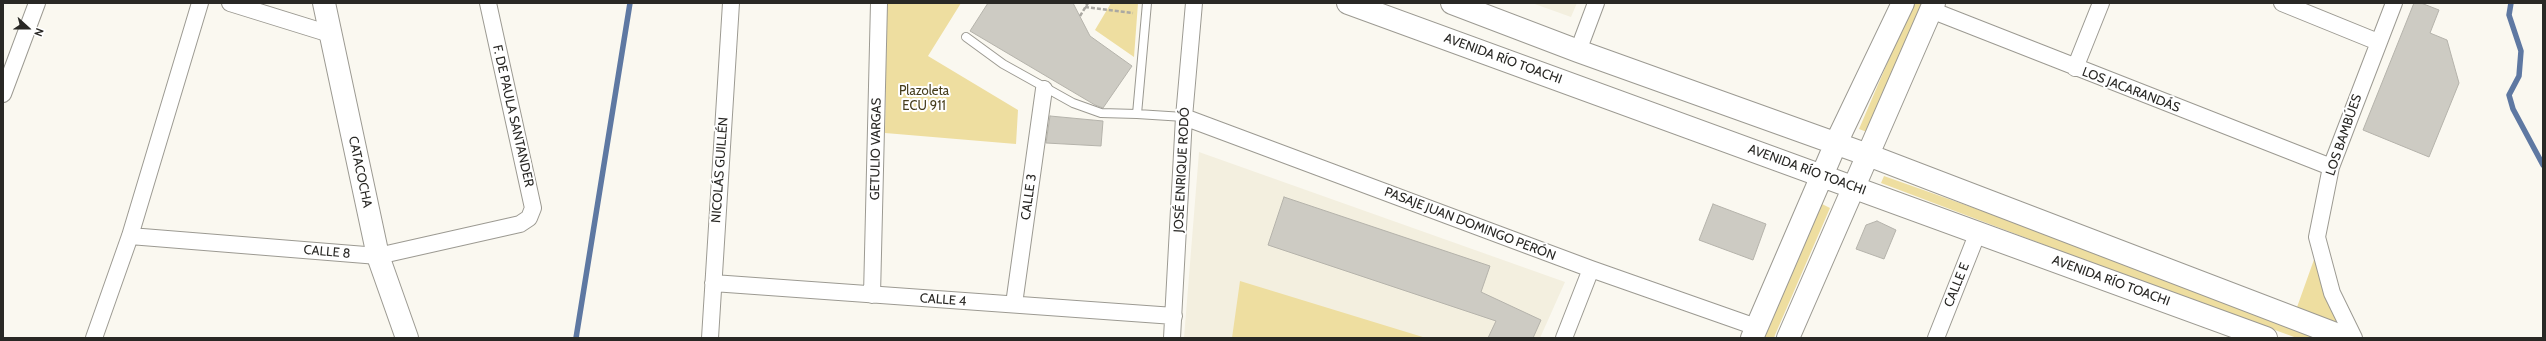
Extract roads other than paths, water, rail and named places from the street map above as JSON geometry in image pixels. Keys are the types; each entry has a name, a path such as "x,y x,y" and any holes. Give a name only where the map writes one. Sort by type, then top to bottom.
{"main road":[{"name":"CATACOCHA","path":"324,3 378,256 407,338"},
{"name":"AVENIDA RÍO TOACHI","path":"1348,3 2266,338"},
{"path":"1452,3 1578,51 1836,143 2346,338"},
{"path":"1754,333 1836,143 1903,3"},
{"path":"1788,338 1933,6"}],"street":[{"path":"3,94 37,3"},
{"path":"94,338 130,236 200,3"},
{"path":"230,3 330,34"},
{"name":"F. DE PAULA SANTANDER","path":"488,3 534,208 528,218 520,224"},
{"name":"NICOLÁS GUILLÉN","path":"710,338 731,3"},
{"name":"GETULIO VARGAS","path":"872,295 879,3"},
{"name":"JOSÉ ENRIQUE RODÓ","path":"1172,338 1184,117 1194,3"},
{"path":"1578,51 1596,3"},
{"path":"2075,68 2101,3"},
{"path":"2282,3 2378,42"},
{"name":"LOS BAMBÚES","path":"2354,338 2332,293 2317,238 2331,167 2394,3"},
{"name":"LOS JACARANDÁS","path":"1933,6 2075,68 2331,167"},
{"name":"CALLE 3","path":"1014,304 1044,89"},
{"name":"PASAJE JUAN DOMINGO PERÓN","path":"1184,117 1591,269 1754,333"},
{"name":"CALLE 8","path":"130,236 378,256 520,224"},
{"name":"CALLE E","path":"1936,338 1978,232"},
{"path":"1564,338 1591,269"},
{"name":"CALLE 4","path":"713,283 1174,316"}],"lane":[{"path":"1137,114 1147,3"},
{"path":"966,37 1003,64 1044,89 1073,103 1101,112 1184,117"}],"waterway":[{"path":"576,338 630,3"},
{"path":"2511,3 2509,15 2521,51 2519,76 2509,95 2513,109 2543,165"}],"park label":[{"name":"Plazoleta ECU 911","path":"924,98"}]}
